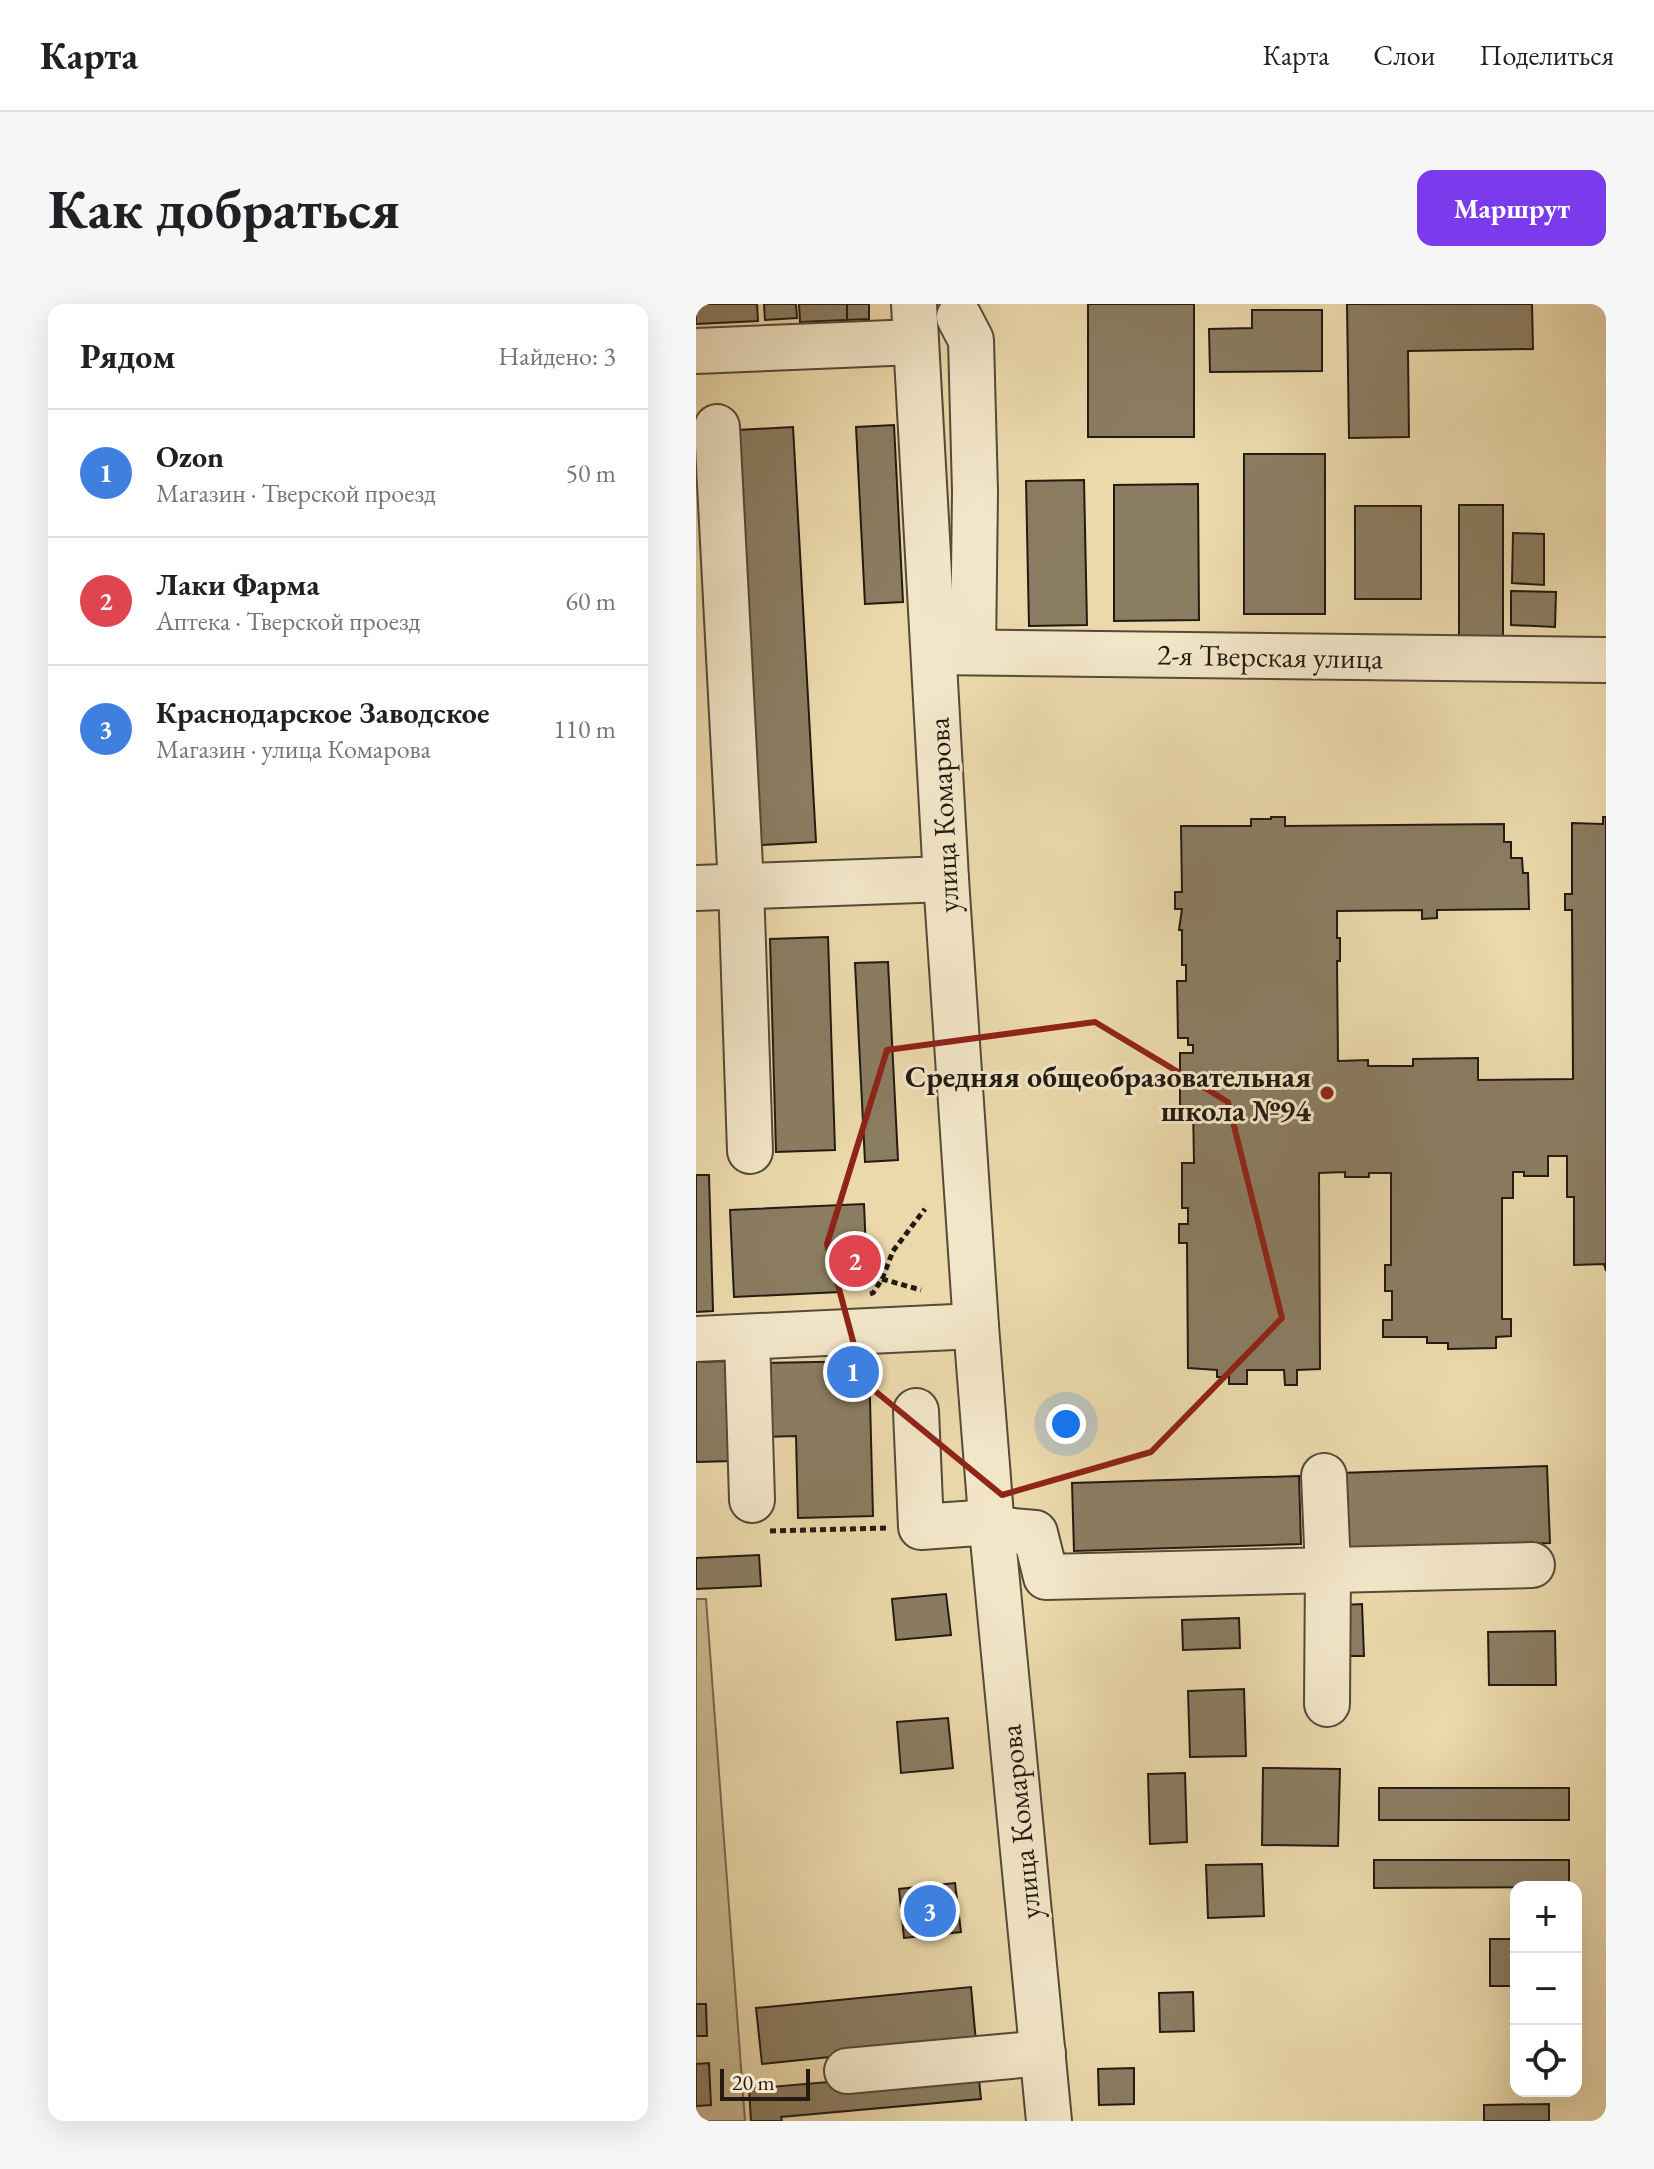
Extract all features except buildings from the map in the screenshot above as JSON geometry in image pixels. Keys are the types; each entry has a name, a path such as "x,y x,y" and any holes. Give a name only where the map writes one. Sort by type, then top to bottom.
{"street":[{"path":"696,351 914,323 965,311 971,340 975,492 955,654"},
{"name":"улица Комарова","path":"914,323 955,654 946,879 992,1526 1049,2121"},
{"path":"717,427 741,886 750,1151"},
{"name":"2-я Тверская улица","path":"955,654 1606,660"},
{"path":"696,888 946,879"},
{"path":"696,1339 976,1326"},
{"path":"747,1337 752,1500"},
{"path":"916,1411 921,1527 992,1526 1035,1533 1046,1577 1532,1565"},
{"path":"1324,1476 1328,1569 1327,1704"},
{"path":"847,2071 1043,2053"}],"path":[{"path":"873,1293 893,1251 925,1209"},
{"path":"752,1500 754,1532 921,1527"}],"highlighted area":[{"path":"1095,1022 1228,1102 1282,1318 1151,1452 1002,1495 864,1382 827,1244 887,1050"}],"shaded area":[{"path":"696,1599 706,1599 745,2121 696,2121"}],"place":[{"name":"Средняя общеобразовательная школа №94","path":"1327,1093"},
{"name":"Лаки Фарма","path":"855,1261"},
{"name":"Ozon","path":"853,1372"},
{"name":"Краснодарское Заводское","path":"930,1911"}]}
